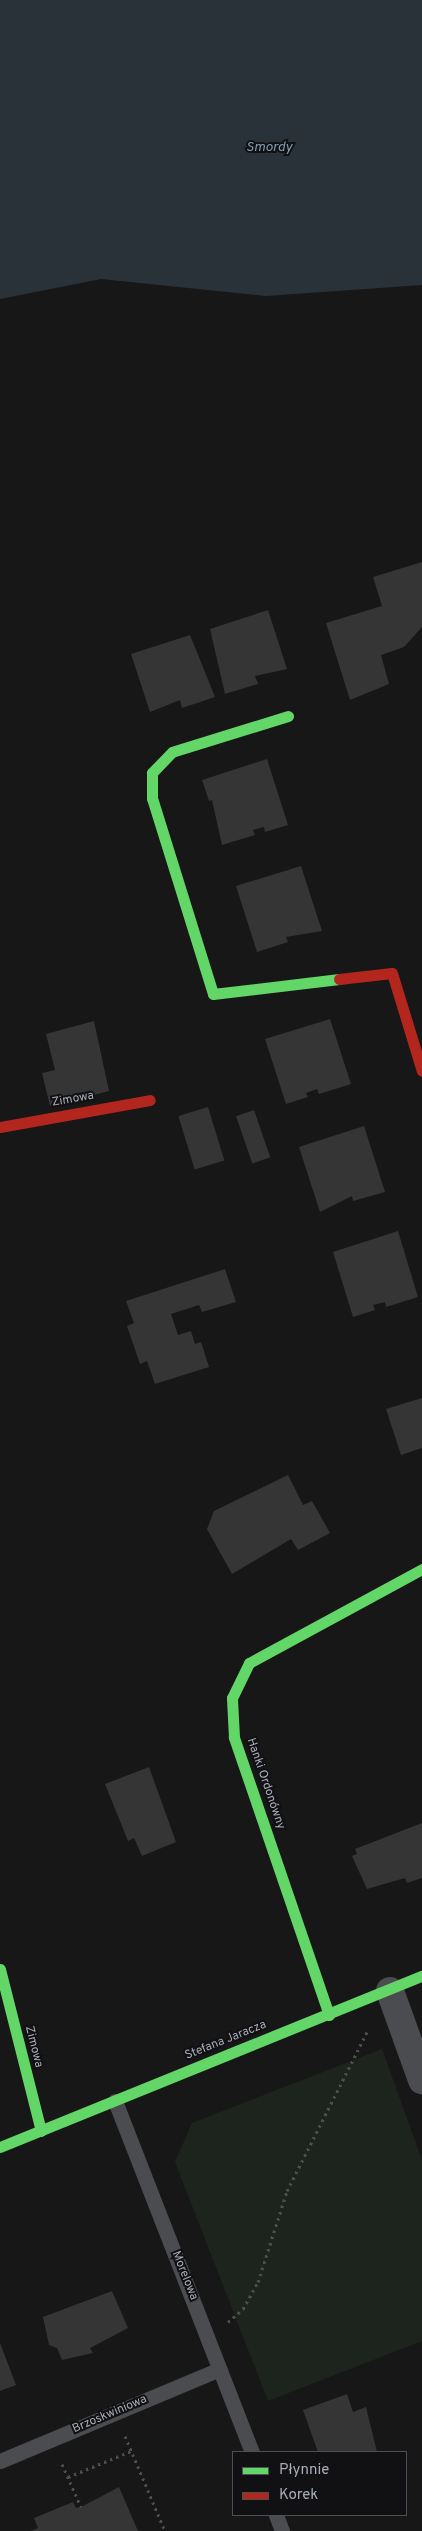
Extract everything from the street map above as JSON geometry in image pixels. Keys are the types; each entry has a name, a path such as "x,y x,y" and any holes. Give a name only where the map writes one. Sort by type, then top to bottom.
{"street":[{"path":"288,716 172,752 152,773 152,798 213,994 392,973 422,1071"},
{"name":"Zimowa","path":"0,1127 150,1100"},
{"name":"Hanki Ordonówny","path":"329,2015 234,1737 232,1698 250,1663 422,1569"},
{"name":"Zimowa","path":"0,1969 41,2131"},
{"name":"Stefana Jaracza","path":"0,2147 422,1976"},
{"path":"390,1990 422,2080"}],"lane":[{"name":"Morelowa","path":"115,2101 252,2451"},
{"name":"Brzoskwiniowa","path":"0,2462 220,2369"},
{"path":"276,2516 282,2531"}],"path":[{"path":"209,2340 242,2309 258,2282 287,2191 359,2055 368,2026"},
{"path":"115,2437 132,2430"},
{"path":"124,2433 165,2531"},
{"path":"68,2477 131,2451"},
{"path":"52,2464 70,2456"},
{"path":"60,2460 80,2507"}],"shaded area":[{"path":"382,2049 422,2160 422,2341 268,2401 175,2162 192,2123"}],"water":[{"name":"Smordy","path":"0,0 422,0 422,285 266,296 101,279 0,299"}],"building":[{"path":"422,562 422,627 404,647 381,655 389,684 350,700 326,623 382,606 373,577"},
{"path":"268,610 287,669 255,676 258,684 225,694 210,629"},
{"path":"190,635 215,697 182,708 180,700 150,712 131,654"},
{"path":"267,759 288,825 265,832 264,827 253,830 255,835 222,845 212,800 209,801 202,780"},
{"path":"301,866 322,931 286,937 288,942 257,952 236,886"},
{"path":"330,1019 351,1084 319,1094 317,1089 306,1093 308,1097 286,1104 265,1039"},
{"path":"94,1021 109,1091 50,1106 42,1073 55,1070 46,1034"},
{"path":"208,1107 224,1161 195,1170 178,1116"},
{"path":"254,1110 270,1157 252,1163 236,1116"},
{"path":"364,1126 385,1192 353,1201 352,1196 320,1212 299,1147"},
{"path":"398,1231 418,1297 386,1307 385,1302 373,1305 375,1310 353,1317 333,1252"},
{"path":"225,1269 236,1302 202,1312 199,1305 171,1314 178,1335 191,1331 195,1344 201,1342 209,1367 155,1384 147,1361 140,1364 127,1326 134,1323 126,1301"},
{"path":"422,1398 422,1448 401,1455 386,1409"},
{"path":"288,1475 303,1505 312,1501 330,1533 298,1550 291,1539 232,1574 207,1529 214,1511"},
{"path":"149,1767 176,1842 142,1856 134,1838 128,1841 105,1784"},
{"path":"422,1823 422,1878 407,1883 405,1878 367,1889 352,1856 357,1854 355,1849"},
{"path":"112,2291 128,2328 90,2348 93,2353 62,2360 57,2348 49,2345 43,2317"},
{"path":"0,2343 16,2385 0,2391"},
{"path":"347,2394 353,2412 366,2407 377,2451 318,2451 303,2410"},
{"path":"119,2487 138,2531 31,2531 38,2528 34,2518 73,2502 76,2508 81,2507"}],"traffic: fast":[{"path":"288,716 172,752 152,773 152,798 213,994 339,979"},
{"path":"329,2015 234,1737 232,1698 249,1663 422,1569"},
{"path":"0,1969 41,2131"},
{"path":"0,2147 422,1976"}],"traffic: jam":[{"path":"339,979 392,973 422,1071"},
{"path":"0,1127 150,1100"}]}
